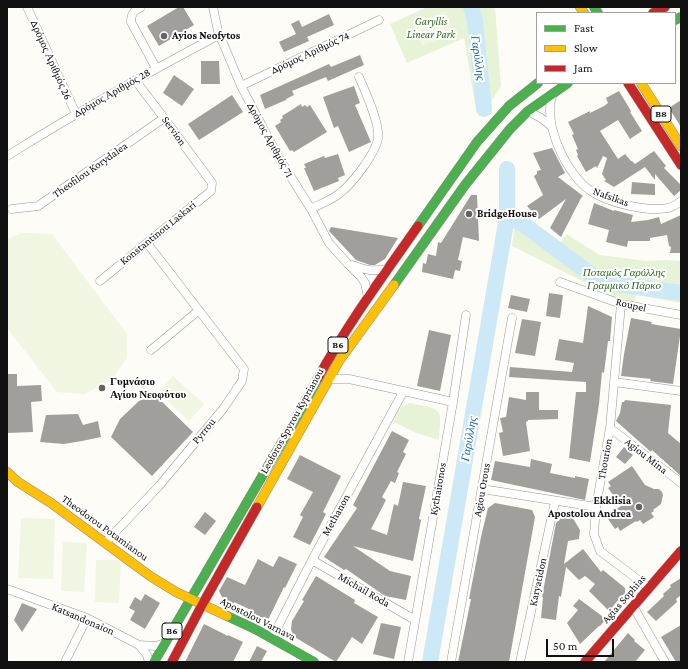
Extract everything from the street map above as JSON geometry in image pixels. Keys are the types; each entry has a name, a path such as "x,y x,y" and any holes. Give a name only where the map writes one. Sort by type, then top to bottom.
{"main road":[{"path":"655,12 665,7"},
{"name":"Leoforos Spyrou Kyprianou","path":"154,662 296,418 327,361 368,297 477,142 509,106 537,84"},
{"name":"Leoforos Spyrou Kyprianou","path":"172,662 202,605 339,361 465,185 510,129 528,111 566,84"},
{"name":"B8","path":"629,84 681,165"},
{"name":"B8","path":"642,84 681,146"},
{"name":"Theodorou Potamianou","path":"7,472 18,482 51,503 150,576 190,599"},
{"name":"Agias Sophias","path":"585,662 681,551"},
{"name":"Apostolou Varnava","path":"190,599 272,638 314,662"}],"street":[{"name":"Δρόμος Αριθμός 26","path":"28,7 76,114"},
{"path":"141,7 134,10 131,16 131,22 156,68"},
{"name":"Δρόμος Αριθμός 71","path":"213,7 219,35 241,86 278,158 311,209 329,243 365,283 368,297"},
{"name":"Δρόμος Αριθμός 74","path":"241,86 379,20"},
{"name":"Δρόμος Αριθμός 28","path":"7,156 156,68 219,35"},
{"path":"311,209 340,193 353,181 376,146 378,138 377,128 359,77"},
{"name":"Servion","path":"135,80 212,183"},
{"name":"Nafsikas","path":"554,92 550,100 552,127 569,168 577,180 590,191 617,202 651,209 669,208 681,201"},
{"path":"528,111 541,118 552,127"},
{"name":"Theofilou Korydalea","path":"12,210 38,206 164,118"},
{"name":"Konstantinou Laskari","path":"100,281 178,216 211,191 212,183"},
{"name":"Pyrrou","path":"105,543 159,486 223,409 242,380 244,370 147,243"},
{"name":"Δρόμος Αριθμός 71","path":"347,263 365,270 375,271 388,269"},
{"name":"Roupel","path":"560,282 622,304 681,315"},
{"name":"Thourion","path":"622,304 610,428 596,507 594,534 600,551 649,588"},
{"path":"151,350 198,311"},
{"name":"Kythaironos","path":"408,662 453,402 466,315"},
{"name":"Agiou Orous","path":"451,662 512,318"},
{"path":"339,361 342,370 349,379"},
{"path":"329,379 349,379 453,402"},
{"path":"614,382 681,391"},
{"name":"Methanon","path":"272,638 312,560 403,392"},
{"name":"Agiou Mina","path":"610,428 681,483"},
{"path":"482,489 555,502 596,507"},
{"name":"Karyatidon","path":"520,662 555,502"},
{"name":"Michail Roda","path":"312,560 415,620"},
{"name":"Katsandonaion","path":"7,589 87,618 139,645"},
{"path":"633,606 665,662"},
{"path":"65,662 87,618"},
{"path":"139,645 156,646 165,643"},
{"path":"139,645 147,655 149,662"}],"green space":[{"name":"Garyllis Linear Park","path":"427,7 495,7 501,86 489,105 475,104 464,38 407,63 390,24"},
{"path":"445,11 455,32 422,46 413,25"},
{"name":"Ποταμός Γαρύλλης Γραμμικό Πάρκο","path":"516,215 560,244 566,234 600,255 646,261 681,261 681,303 637,295 633,303 622,301 512,246"},
{"path":"21,233 52,234 127,334 127,358 111,380 85,394 57,392 7,328 7,239"},
{"path":"173,376 204,404 189,421 158,392"},
{"path":"410,403 429,407 438,411 440,415 439,440 414,432 394,422 399,410 404,405"},
{"path":"21,518 55,519 53,579 18,578"},
{"path":"63,542 87,543 84,592 61,591"},
{"path":"96,560 121,560 119,603 95,602"}],"building":[{"name":"Ayios Neofytos","path":"179,7 183,7 194,25 159,46 147,26"},
{"path":"329,14 334,25 307,37 309,41 284,52 279,42 296,34 291,24 299,20 302,27"},
{"path":"360,55 364,65 328,81 326,77 292,91 294,95 265,109 260,95 329,64 331,67"},
{"path":"201,61 219,61 220,84 201,84"},
{"path":"174,75 194,89 182,106 163,93"},
{"path":"354,86 360,103 355,105 371,142 349,152 338,126 334,128 323,97"},
{"path":"619,91 642,131 630,139 618,120 600,131 618,159 625,154 635,164 654,151 666,166 664,168 681,185 681,190 674,196 655,174 655,180 645,167 614,187 604,181 606,180 602,174 607,158 603,156 597,168 596,166 586,172 577,156 576,150 578,149 572,135 574,134 568,122 604,106 608,103 606,98"},
{"path":"232,95 243,112 199,140 188,124"},
{"path":"681,100 681,127 669,108"},
{"path":"301,104 302,107 305,105 307,107 310,105 327,132 294,152 292,150 290,151 275,126 281,122 280,120 283,118 282,116"},
{"path":"552,148 565,173 558,177 583,196 561,237 550,228 566,199 539,219 527,206 543,195 534,176 537,174 537,171 541,170 533,153"},
{"path":"338,154 345,175 338,178 339,181 314,191 304,168 306,168 304,164 324,156 325,158"},
{"path":"632,182 655,184 655,195 631,194"},
{"path":"471,195 477,195 479,241 463,237 458,260 462,261 460,271 455,270 453,279 422,272 423,263 426,264 428,254 436,256 438,242 441,243"},
{"path":"594,203 614,211 633,215 631,222 659,217 661,224 681,215 681,253 670,253 671,247 669,246 667,235 650,238 650,241 628,241 627,247 606,242 609,230 588,224"},
{"path":"331,227 398,238 385,259 375,265 370,265 356,260 329,231"},
{"path":"549,293 563,295 560,318 546,316"},
{"path":"511,295 530,299 527,312 508,308"},
{"path":"588,306 612,317 610,341 608,341 604,373 602,372 599,404 590,462 569,458 576,392 586,392 586,382 509,377 510,367 572,372 574,363 555,360 559,339 583,343"},
{"path":"631,318 652,322 651,324 681,329 673,384 650,381 651,379 621,376"},
{"path":"522,319 541,322 535,356 515,353"},
{"path":"429,330 451,335 440,391 417,386"},
{"path":"7,374 17,374 17,386 41,385 42,401 31,402 33,432 7,433"},
{"path":"526,392 539,392 539,410 558,410 558,419 528,420 526,422 530,451 503,456 499,433 503,432 500,418 506,417 509,397 526,400"},
{"path":"154,394 193,432 152,476 111,437 120,419 139,401"},
{"path":"625,400 671,405 668,433 681,444 681,476 616,421 620,413 622,402"},
{"path":"78,414 83,425 98,421 101,437 64,444 40,442 46,415"},
{"path":"392,431 409,440 403,452 406,454 397,472 399,473 395,483 391,481 382,497 386,500 371,529 387,535 394,504 398,506 403,482 426,486 419,519 421,520 413,561 353,546 390,571 411,576 406,600 385,596 346,569 344,570 324,557 357,508 353,505"},
{"path":"624,447 633,455 625,464 616,457"},
{"path":"300,455 341,476 323,512 326,514 310,545 293,537 303,517 300,515 313,492 287,479"},
{"path":"531,459 552,464 550,473 589,479 585,500 491,480 495,461 530,467"},
{"name":"Ekklisia Apostolou Andrea","path":"632,466 645,485 654,489 659,489 663,495 661,504 651,513 654,517 643,524 640,520 637,522 636,521 620,531 618,527 615,529 608,519 611,517 609,514 621,506 608,488 611,486 608,482"},
{"path":"495,503 532,510 535,517 509,662 458,662 471,599 469,599 481,537 488,508"},
{"path":"205,512 216,521 205,535 194,527"},
{"path":"563,516 568,516 574,520 580,530 579,539 568,541 564,564 583,549 601,572 603,570 625,588 625,595 622,599 620,598 609,611 589,591 595,584 585,576 579,580 566,567 561,597 559,596 556,620 541,618 542,597 556,523"},
{"path":"279,556 297,564 267,622 249,614 251,610 234,602 233,605 227,602 226,598 222,597 219,591 227,577 245,585 258,559 273,567"},
{"path":"316,576 355,600 354,603 378,617 362,644 352,637 336,662 293,636 291,629 292,621"},
{"path":"681,578 681,595 676,599 677,602 656,621 647,612 664,596 663,594 671,587 670,585"},
{"path":"145,594 160,603 145,629 130,620 135,611 129,608 135,597 141,601"},
{"path":"579,599 606,619 580,644 567,623 578,610 573,606"},
{"path":"22,603 37,609 22,632 14,620"},
{"path":"381,623 401,627 394,659 373,654"},
{"path":"204,624 243,642 233,662 185,662"},
{"path":"681,625 681,662 676,662 661,637"},
{"path":"628,633 635,640 634,641 645,650 635,662 604,662"},
{"path":"257,646 267,651 261,662 249,662"}],"waterway":[{"name":"Γαρύλλης","path":"471,7 475,21 484,109"},
{"name":"Γαρύλλης","path":"507,169 507,217 523,224 601,282 681,293"},
{"name":"Γαρύλλης","path":"430,662 507,217"}],"traffic: fast":[{"path":"594,7 597,12"},
{"path":"676,20 681,17"},
{"path":"418,226 477,142 509,106 537,84"},
{"path":"394,285 465,185 510,129 528,111 567,84"},
{"path":"154,662 318,378"},
{"path":"227,616 255,629 314,662"}],"traffic: slow":[{"path":"580,7 583,12"},
{"path":"642,84 681,146"},
{"path":"257,507 339,361 394,285"},
{"path":"7,472 18,482 51,503 150,576 176,592 227,616"}],"traffic: jam":[{"path":"655,12 665,7"},
{"path":"629,84 681,165"},
{"path":"318,378 353,320 418,226"},
{"path":"172,662 257,507"},
{"path":"585,662 681,551"}],"place":[{"name":"Ayios Neofytos","path":"164,36"},
{"name":"BridgeHouse","path":"469,214"},
{"name":"Γυμνάσιο Αγίου Νεοφύτου","path":"102,388"},
{"name":"Ekklisia Apostolou Andrea","path":"639,507"}]}
